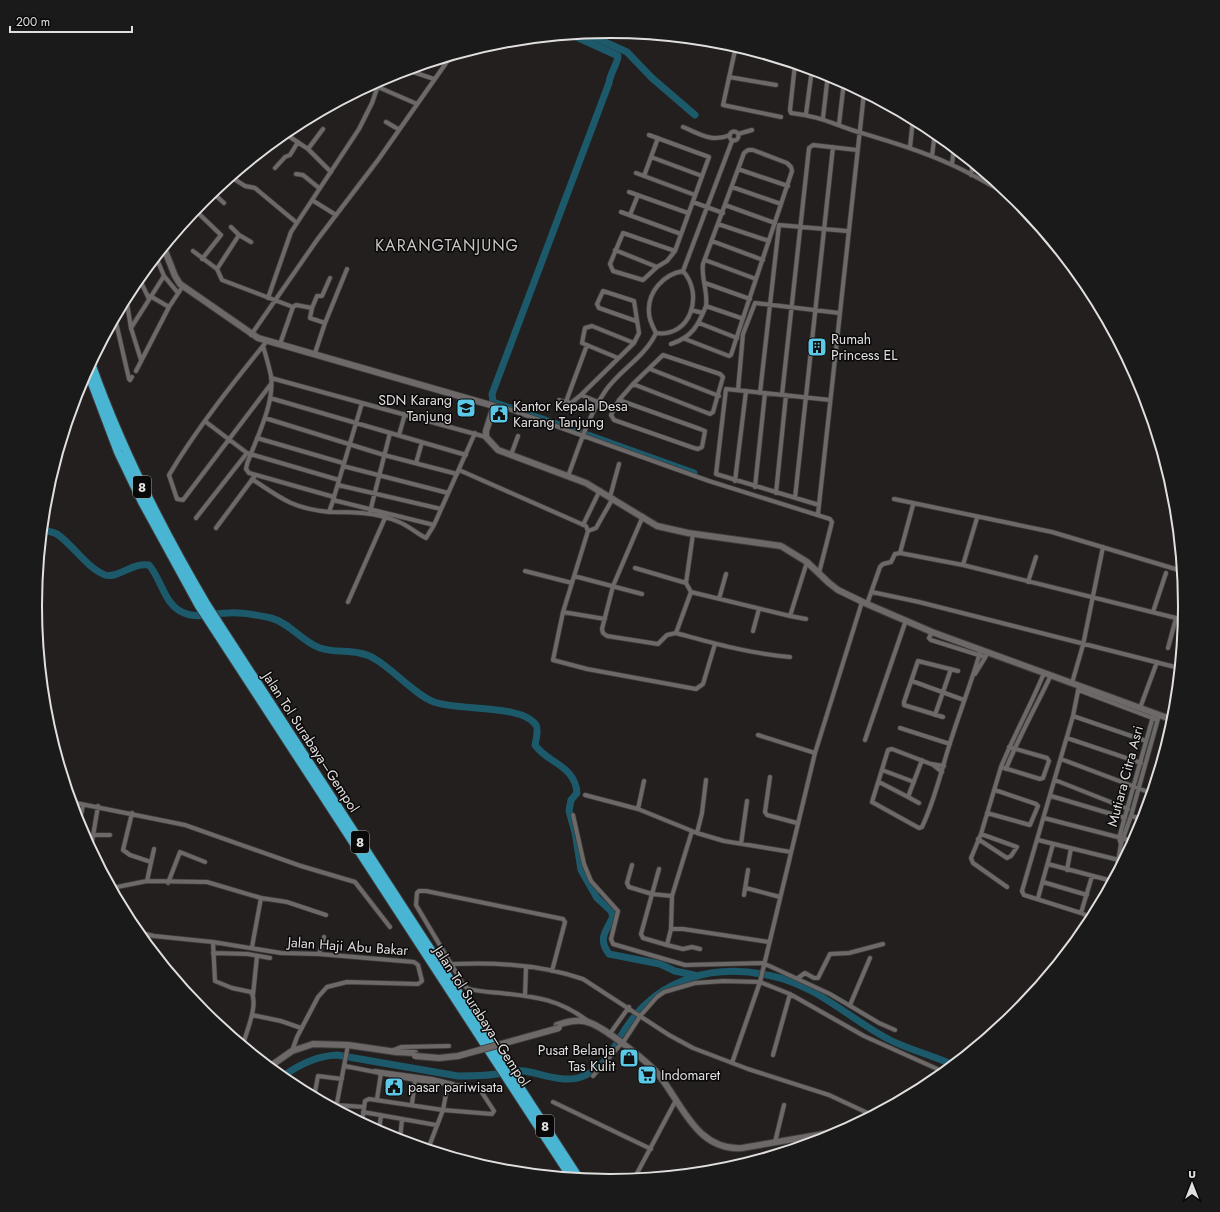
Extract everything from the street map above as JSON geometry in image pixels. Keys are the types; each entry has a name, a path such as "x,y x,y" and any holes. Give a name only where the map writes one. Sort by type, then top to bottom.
{"highway":[{"name":"Jalan Tol Surabaya–Gempol","path":"94,370 118,433 139,481 203,605"},
{"name":"Jalan Tol Surabaya–Gempol","path":"90,378 118,452 142,502 203,605 499,1062 576,1173"},
{"name":"Jalan Tol Surabaya–Gempol","path":"509,1076 568,1172"}],"street":[{"path":"734,52 723,105 781,117"},
{"path":"251,335 274,300 447,62"},
{"path":"795,69 790,112 792,114 806,114 823,118 860,133 910,147 952,164 994,187"},
{"path":"415,73 434,79"},
{"path":"806,114 811,75"},
{"path":"729,77 776,85"},
{"path":"823,118 827,81"},
{"path":"378,88 417,104"},
{"path":"268,298 285,246 297,223 359,129 371,107 378,88"},
{"path":"839,124 843,89"},
{"path":"818,510 847,231 863,98"},
{"path":"386,122 398,129"},
{"path":"910,147 912,125"},
{"path":"683,127 714,139 720,139 735,132 738,134 752,130"},
{"path":"308,149 324,129"},
{"path":"732,141 737,140 738,134"},
{"path":"649,135 709,157 675,251 668,261 657,267 643,280 613,271 610,264 622,234 625,232 675,251"},
{"path":"683,271 732,141 730,135"},
{"path":"290,137 308,149 331,172"},
{"path":"644,176 658,138"},
{"path":"932,156 934,140"},
{"path":"275,168 285,157 290,155 298,142"},
{"path":"776,493 792,307 802,226 809,148 813,145 857,149"},
{"path":"795,498 833,147"},
{"path":"671,344 685,339 699,323 706,306 705,283 702,270 744,153 748,150 753,150 790,165 792,171 788,186 737,338 729,356 685,339"},
{"path":"952,164 953,153"},
{"path":"650,157 702,176"},
{"path":"971,175 972,168"},
{"path":"738,169 788,186"},
{"path":"636,173 695,195"},
{"path":"296,174 302,175 319,188"},
{"path":"234,180 245,186 255,188 297,223"},
{"path":"732,187 782,204"},
{"path":"629,192 688,213"},
{"path":"630,215 638,195"},
{"path":"217,196 224,203"},
{"path":"312,200 336,215"},
{"path":"692,202 722,213"},
{"path":"725,205 775,223"},
{"path":"621,212 680,234"},
{"path":"199,214 221,235 202,259"},
{"path":"718,224 769,241"},
{"path":"755,486 770,304 779,225 847,231"},
{"path":"231,227 238,235 252,242"},
{"path":"217,269 238,235"},
{"path":"712,241 763,260"},
{"path":"616,250 657,267"},
{"path":"193,251 217,269 222,280 294,307 296,305 312,308"},
{"path":"165,252 174,276 183,286 265,344 280,344 315,353 494,406 500,406 709,481 818,510"},
{"path":"705,260 756,279"},
{"path":"158,262 164,276 178,293"},
{"path":"315,353 325,323 347,269"},
{"path":"656,333 668,333 681,326 686,321 691,310 693,286 690,278 683,271"},
{"path":"656,333 648,312 652,298 662,281 670,275 683,271"},
{"path":"131,328 164,276"},
{"path":"325,323 310,318 317,296 322,296 330,278"},
{"path":"705,283 750,299"},
{"path":"142,284 150,298 169,307"},
{"path":"136,371 169,307 183,286"},
{"path":"559,400 571,403 581,395 634,343 639,333 634,301 603,291 597,304 599,308 636,321"},
{"path":"738,390 743,334 753,305 757,303 770,304 839,313"},
{"path":"706,306 743,318"},
{"path":"128,307 131,328 141,360"},
{"path":"280,344 294,307"},
{"path":"691,310 703,313"},
{"path":"699,323 737,338"},
{"path":"117,325 129,379 130,380 132,377"},
{"path":"618,358 581,342 585,328 589,326 634,343"},
{"path":"568,476 582,436 599,402 613,382 648,347 656,333"},
{"path":"196,518 249,454 258,438 270,398 271,378 265,344"},
{"path":"265,344 206,422 169,475 177,499 183,500 270,384"},
{"path":"568,403 567,399 587,345"},
{"path":"619,400 704,431 705,434 702,447 698,449 694,448 614,420 611,415 613,408 619,400 633,384 650,369 660,357 666,355 720,374 723,377 714,412 710,414 633,384"},
{"path":"650,369 718,396"},
{"path":"271,378 486,437 498,450 568,476 600,490 657,526 666,529 782,546 807,562 838,590 865,603 980,652 1051,675 1072,683 1079,688 1167,719"},
{"path":"819,572 832,522 830,519 818,510 795,498 716,474 725,389 830,400"},
{"path":"735,481 746,391"},
{"path":"581,395 613,408"},
{"path":"270,398 466,455"},
{"path":"329,512 362,403"},
{"path":"486,437 486,431 494,406"},
{"path":"399,435 405,414"},
{"path":"265,418 384,455 458,472 583,525 588,531"},
{"path":"206,422 249,454 339,482 441,509"},
{"path":"370,512 390,433"},
{"path":"249,454 246,468 249,473 334,499 385,518 398,521 426,538 434,525 475,434"},
{"path":"511,456 518,436"},
{"path":"258,438 343,465 448,492"},
{"path":"416,463 422,442"},
{"path":"588,531 596,528 611,497 619,464"},
{"path":"216,528 256,474"},
{"path":"252,479 287,502 302,509 329,512 370,512 434,525"},
{"path":"583,525 600,490"},
{"path":"894,499 977,518 1052,532 1177,569"},
{"path":"900,553 913,504"},
{"path":"643,516 613,586 602,629 603,633 620,638 658,644 667,635 676,632 715,644 757,654 790,657"},
{"path":"348,602 385,518"},
{"path":"963,565 977,518"},
{"path":"588,531 562,612 553,660 587,669 696,689 702,686 715,644"},
{"path":"676,632 690,592 686,582 693,534"},
{"path":"1072,683 1083,645 1103,547"},
{"path":"732,1063 760,980 815,753 865,603 872,592 883,564 891,562 895,554 900,553 963,565 1176,618 1168,648"},
{"path":"1028,582 1036,557"},
{"path":"790,616 807,562"},
{"path":"635,568 686,582"},
{"path":"525,571 572,583"},
{"path":"1153,612 1166,572"},
{"path":"719,599 726,574"},
{"path":"574,576 642,594"},
{"path":"690,592 806,619"},
{"path":"872,592 1174,667"},
{"path":"753,631 759,609"},
{"path":"562,612 605,619"},
{"path":"865,740 906,620"},
{"path":"942,772 931,764 922,760 890,749 872,802 919,828 922,827 931,807 980,652"},
{"path":"974,674 987,654"},
{"path":"943,717 904,705 919,660 958,671"},
{"path":"1140,708 1157,662"},
{"path":"935,715 951,669"},
{"path":"1008,886 971,862 971,858 981,834 1003,768 1032,704 1044,673"},
{"path":"1011,748 1051,675"},
{"path":"912,681 964,700"},
{"path":"1079,688 1140,708 1156,716"},
{"path":"1079,688 1073,716 1051,796 1022,891 1024,895 1038,898 1086,915"},
{"path":"1073,716 1146,741"},
{"name":"Mutiara Citra Asri","path":"1122,841 1131,816 1146,741 1156,716"},
{"name":"Mutiara Citra Asri","path":"1121,852 1125,818 1136,788 1156,716"},
{"path":"900,728 950,744"},
{"path":"758,735 815,753"},
{"path":"1067,738 1141,763"},
{"path":"1003,768 1040,779 1043,778 1049,761 1047,758 1011,748"},
{"path":"908,797 922,760"},
{"path":"1061,760 1147,792"},
{"path":"931,764 944,766"},
{"path":"882,770 914,782"},
{"path":"770,777 765,812 767,815 797,823"},
{"path":"667,945 671,929 672,896 702,813 706,780"},
{"path":"1055,780 1128,809"},
{"path":"638,809 644,781"},
{"path":"879,782 919,803"},
{"path":"987,813 1030,826 1038,806 995,790"},
{"path":"585,794 638,809 694,832 741,844 791,852"},
{"path":"1051,796 1125,818"},
{"path":"741,844 747,801"},
{"path":"78,804 98,806 185,825 302,866 355,882 390,927"},
{"path":"81,814 83,805"},
{"path":"93,840 98,806"},
{"path":"132,813 123,850 130,856 151,862"},
{"path":"573,816 584,864 591,881 618,911 615,929 611,939 612,944 685,965 763,965 798,978 850,1005 879,1023 895,1030"},
{"path":"1131,816 1137,818"},
{"path":"1044,818 1122,841 1127,841"},
{"path":"978,839 1007,858 1011,856 1017,847 981,834"},
{"path":"94,835 110,835"},
{"path":"1038,840 1117,860"},
{"path":"1038,898 1053,844"},
{"path":"1067,870 1072,848"},
{"path":"147,881 154,849"},
{"path":"168,883 180,852 205,862"},
{"path":"1048,864 1107,880"},
{"path":"632,865 627,883 628,886 652,894 672,896"},
{"path":"658,869 641,936 643,938 683,949 700,949"},
{"path":"744,895 748,870"},
{"path":"1082,913 1092,876"},
{"path":"117,887 147,881 168,883 207,882 261,898 287,902 326,915"},
{"path":"1043,882 1087,895"},
{"path":"746,888 780,898"},
{"path":"552,971 565,922 563,919 503,906 418,891 416,905 463,984 469,989 525,996 564,1005 621,1043 653,1068 667,1085 700,1133 716,1144 735,1148 816,1135"},
{"path":"252,947 261,898"},
{"path":"671,929 682,929 769,942"},
{"name":"Jalan Haji Abu Bakar","path":"146,934 213,947 252,947 281,953 320,954 414,962 418,967 421,982 415,985 347,982 331,986 321,993 301,1028 292,1051"},
{"path":"320,954 324,937"},
{"path":"798,978 804,973 818,978 830,954 849,953 883,944"},
{"path":"253,995 251,992 232,988 216,982 213,947 270,958"},
{"path":"244,1041 252,1015 257,956"},
{"path":"850,1005 870,958"},
{"path":"452,964 496,963 526,969 552,971 586,980 675,1038 693,1048 732,1063 829,1095 866,1112"},
{"path":"525,996 526,969"},
{"path":"593,1076 621,1043 640,1015 659,995 682,985 717,981 760,980 790,994 864,1036 938,1069"},
{"path":"773,1056 790,994"},
{"path":"609,1035 630,1008"},
{"path":"252,1015 281,1021 301,1028"},
{"path":"274,1064 292,1051 313,1044 348,1046 415,1054 442,1055 459,1053 579,1021 592,1023"},
{"path":"338,1104 348,1046"},
{"path":"393,1052 401,1046 449,1046"},
{"path":"345,1066 479,1088 494,1113 443,1110 412,1104 368,1099 363,1117"},
{"path":"377,1099 381,1072"},
{"path":"315,1091 317,1076 342,1080"},
{"path":"412,1104 416,1078"},
{"path":"430,1145 443,1110 448,1084"},
{"path":"637,1173 652,1149 676,1100"},
{"path":"553,1102 652,1149"},
{"path":"775,1142 784,1105"},
{"path":"345,1108 364,1110 381,1115 436,1125"},
{"path":"380,1125 381,1115"},
{"path":"401,1134 402,1119"}],"waterway":[{"path":"597,38 627,52 652,78 695,115"},
{"path":"580,39 618,56 618,59 492,394 493,402 580,432"},
{"path":"588,435 694,473"},
{"path":"47,531 57,534 86,562 98,572 105,575 115,575 137,566 149,565 172,604 177,609 189,615 200,616 223,613 240,613 278,620 307,641 320,648 334,651 362,653 375,659 419,694 434,702 445,705 504,711 529,718 537,727 535,745 546,756 566,770 575,784 577,793 571,800 569,811 575,832 581,870 597,898 611,911 613,917 605,931 603,940 609,954 660,964 675,971 694,975"},
{"path":"288,1074 308,1062 322,1057 337,1055 458,1076 487,1075 521,1071 563,1079 579,1078 593,1071 605,1061 639,1011 655,997 672,986 690,978 710,973 730,971 751,972 788,980 832,1003 888,1039 948,1063"}],"place":[{"name":"Rumah Princess EL","path":"817,347"},
{"name":"SDN Karang Tanjung","path":"466,408"},
{"name":"Kantor Kepala Desa Karang Tanjung","path":"499,414"},
{"name":"Pusat Belanja Tas Kulit","path":"629,1058"},
{"name":"Indomaret","path":"647,1075"},
{"name":"pasar pariwisata","path":"394,1087"}],"district":[{"name":"KARANGTANJUNG","path":"447,245"}]}
